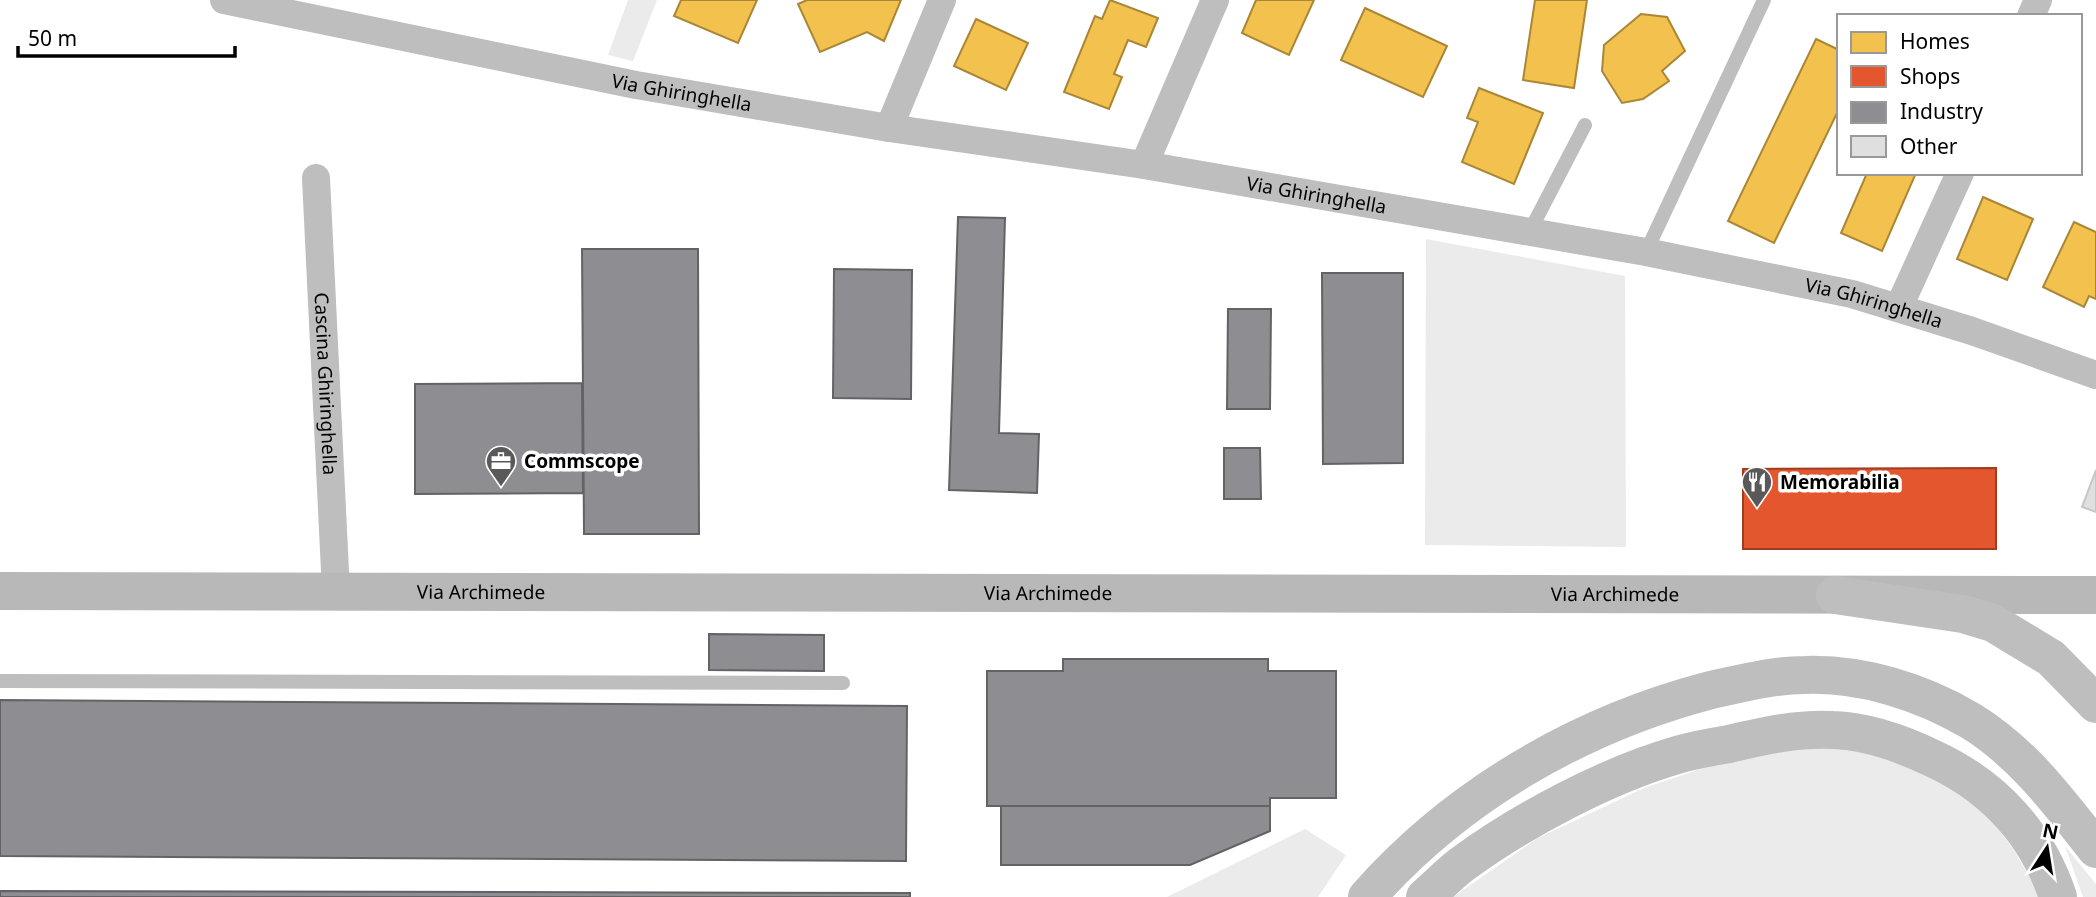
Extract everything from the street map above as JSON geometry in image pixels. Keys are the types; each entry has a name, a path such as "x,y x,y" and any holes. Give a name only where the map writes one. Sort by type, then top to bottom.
{"main road":[{"path":"1835,595 1963,614 1993,623 2051,658 2096,704"},
{"path":"1367,897 1418,846 1467,807 1567,743 1666,703 1751,680 1779,676 1835,676 1896,687 1971,721 2020,758 2044,783 2096,849"},
{"path":"1425,897 1462,864 1504,837 1621,775 1676,755 1776,733 1820,730 1845,731 1901,744 1967,776 2000,802 2019,823 2035,848 2058,897"}],"street":[{"name":"Via Ghiringhella","path":"224,0 636,85 889,128 1144,165 1530,231 1852,293 2096,375"},
{"path":"889,128 942,0"},
{"path":"1144,165 1214,0"},
{"path":"1899,307 1959,175"},
{"name":"Cascina Ghiringhella","path":"316,178 336,592"},
{"name":"Via Archimede","path":"0,591 2096,595"}],"lane":[{"path":"1646,252 1764,0"},
{"path":"1530,231 1585,125"},
{"path":"0,681 843,683"}],"shaded area":[{"path":"628,0 657,0 633,61 608,55"},
{"path":"1426,239 1625,276 1626,547 1425,545"},
{"path":"1836,746 1884,755 1931,775 1990,817 2015,852 2038,897 1453,897 1538,838 1644,788 1748,753"},
{"path":"1305,829 1346,855 1318,897 1167,897"},
{"path":"2065,846 2096,884 2096,897 2083,897"}],"building: Homes":[{"path":"681,0 757,0 738,43 674,16"},
{"path":"807,0 901,0 884,41 867,32 820,52 798,4"},
{"path":"1110,0 1158,18 1146,47 1128,40 1114,74 1122,77 1109,109 1064,92 1095,16 1102,19"},
{"path":"1256,0 1314,0 1289,55 1242,33"},
{"path":"1535,0 1587,0 1574,88 1523,80"},
{"path":"1365,8 1447,46 1423,97 1341,60"},
{"path":"1641,14 1667,17 1685,51 1662,71 1669,81 1643,99 1622,103 1602,71 1604,45"},
{"path":"976,19 1028,43 1006,90 954,66"},
{"path":"1816,39 1837,49 1837,113 1774,243 1728,221"},
{"path":"1479,88 1543,113 1514,184 1462,162 1478,122 1467,118"},
{"path":"1866,175 1915,175 1882,251 1841,233"},
{"path":"1983,197 2033,219 2007,280 1957,259"},
{"path":"2074,222 2096,232 2096,299 2089,296 2084,307 2043,287"}],"building: Shops":[{"path":"1996,468 1996,549 1743,549 1743,469"}],"building: Industry":[{"path":"958,217 1005,218 999,433 1039,434 1037,493 949,490"},
{"path":"582,249 698,249 699,534 584,534"},
{"path":"834,269 912,270 911,399 833,398"},
{"path":"1322,273 1403,273 1403,463 1323,464"},
{"path":"1228,309 1271,309 1270,409 1227,409"},
{"path":"582,383 583,493 415,494 415,384"},
{"path":"1224,448 1260,448 1261,499 1224,499"},
{"path":"709,634 824,635 824,671 709,670"},
{"path":"1063,659 1268,659 1268,671 1336,671 1336,798 1270,798 1270,806 987,806 987,671 1063,671"},
{"path":"0,700 907,706 906,861 0,856"},
{"path":"1001,806 1270,806 1270,831 1190,865 1001,865"},
{"path":"0,891 910,893 910,897 0,897"}],"building: Other":[{"path":"2096,470 2096,512 2082,507"}],"place":[{"name":"Commscope","path":"501,488"},
{"name":"Memorabilia","path":"1757,509"}]}
